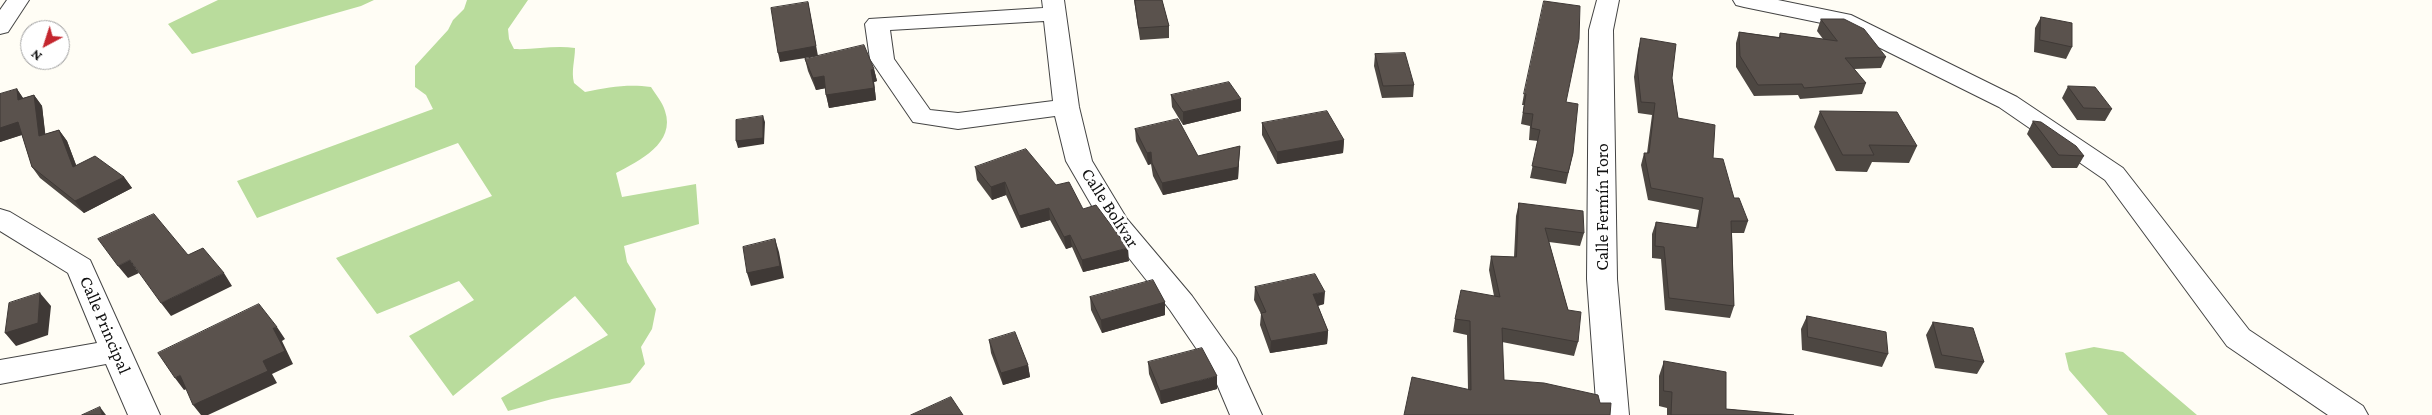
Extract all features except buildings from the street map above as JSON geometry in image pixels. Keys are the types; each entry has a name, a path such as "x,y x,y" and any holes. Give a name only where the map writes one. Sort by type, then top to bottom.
{"street":[{"path":"0,27 18,0"},
{"name":"Calle Fermín Toro","path":"1608,0 1601,30 1602,279 1613,415"},
{"path":"1744,0 1843,20 2008,102 2114,174 2238,338 2352,415"},
{"path":"1054,7 877,24 882,59 922,117 958,121 1066,107"},
{"name":"Calle Bolívar","path":"1054,7 1066,107 1080,161 1117,225 1181,303 1225,366 1246,415"},
{"name":"Calle Principal","path":"0,218 80,267 144,415"},
{"path":"0,372 116,351"}],"green space":[{"path":"218,0 374,0 361,6 192,54 168,24"},
{"path":"467,0 528,0 508,29 509,39 514,49 575,48 573,79 574,83 585,92 618,86 651,87 664,108 667,122 660,142 645,157 616,173 622,197 696,184 699,224 624,246 627,262 656,309 652,329 641,347 645,364 630,383 552,399 508,411 501,398 608,335 575,296 453,396 409,336 474,300 459,281 377,314 336,258 492,196 458,143 257,218 237,181 433,109 426,95 415,87 415,66 448,30 453,20 464,9"},
{"path":"2094,347 2123,352 2197,415 2108,415 2069,370 2065,353"}]}
